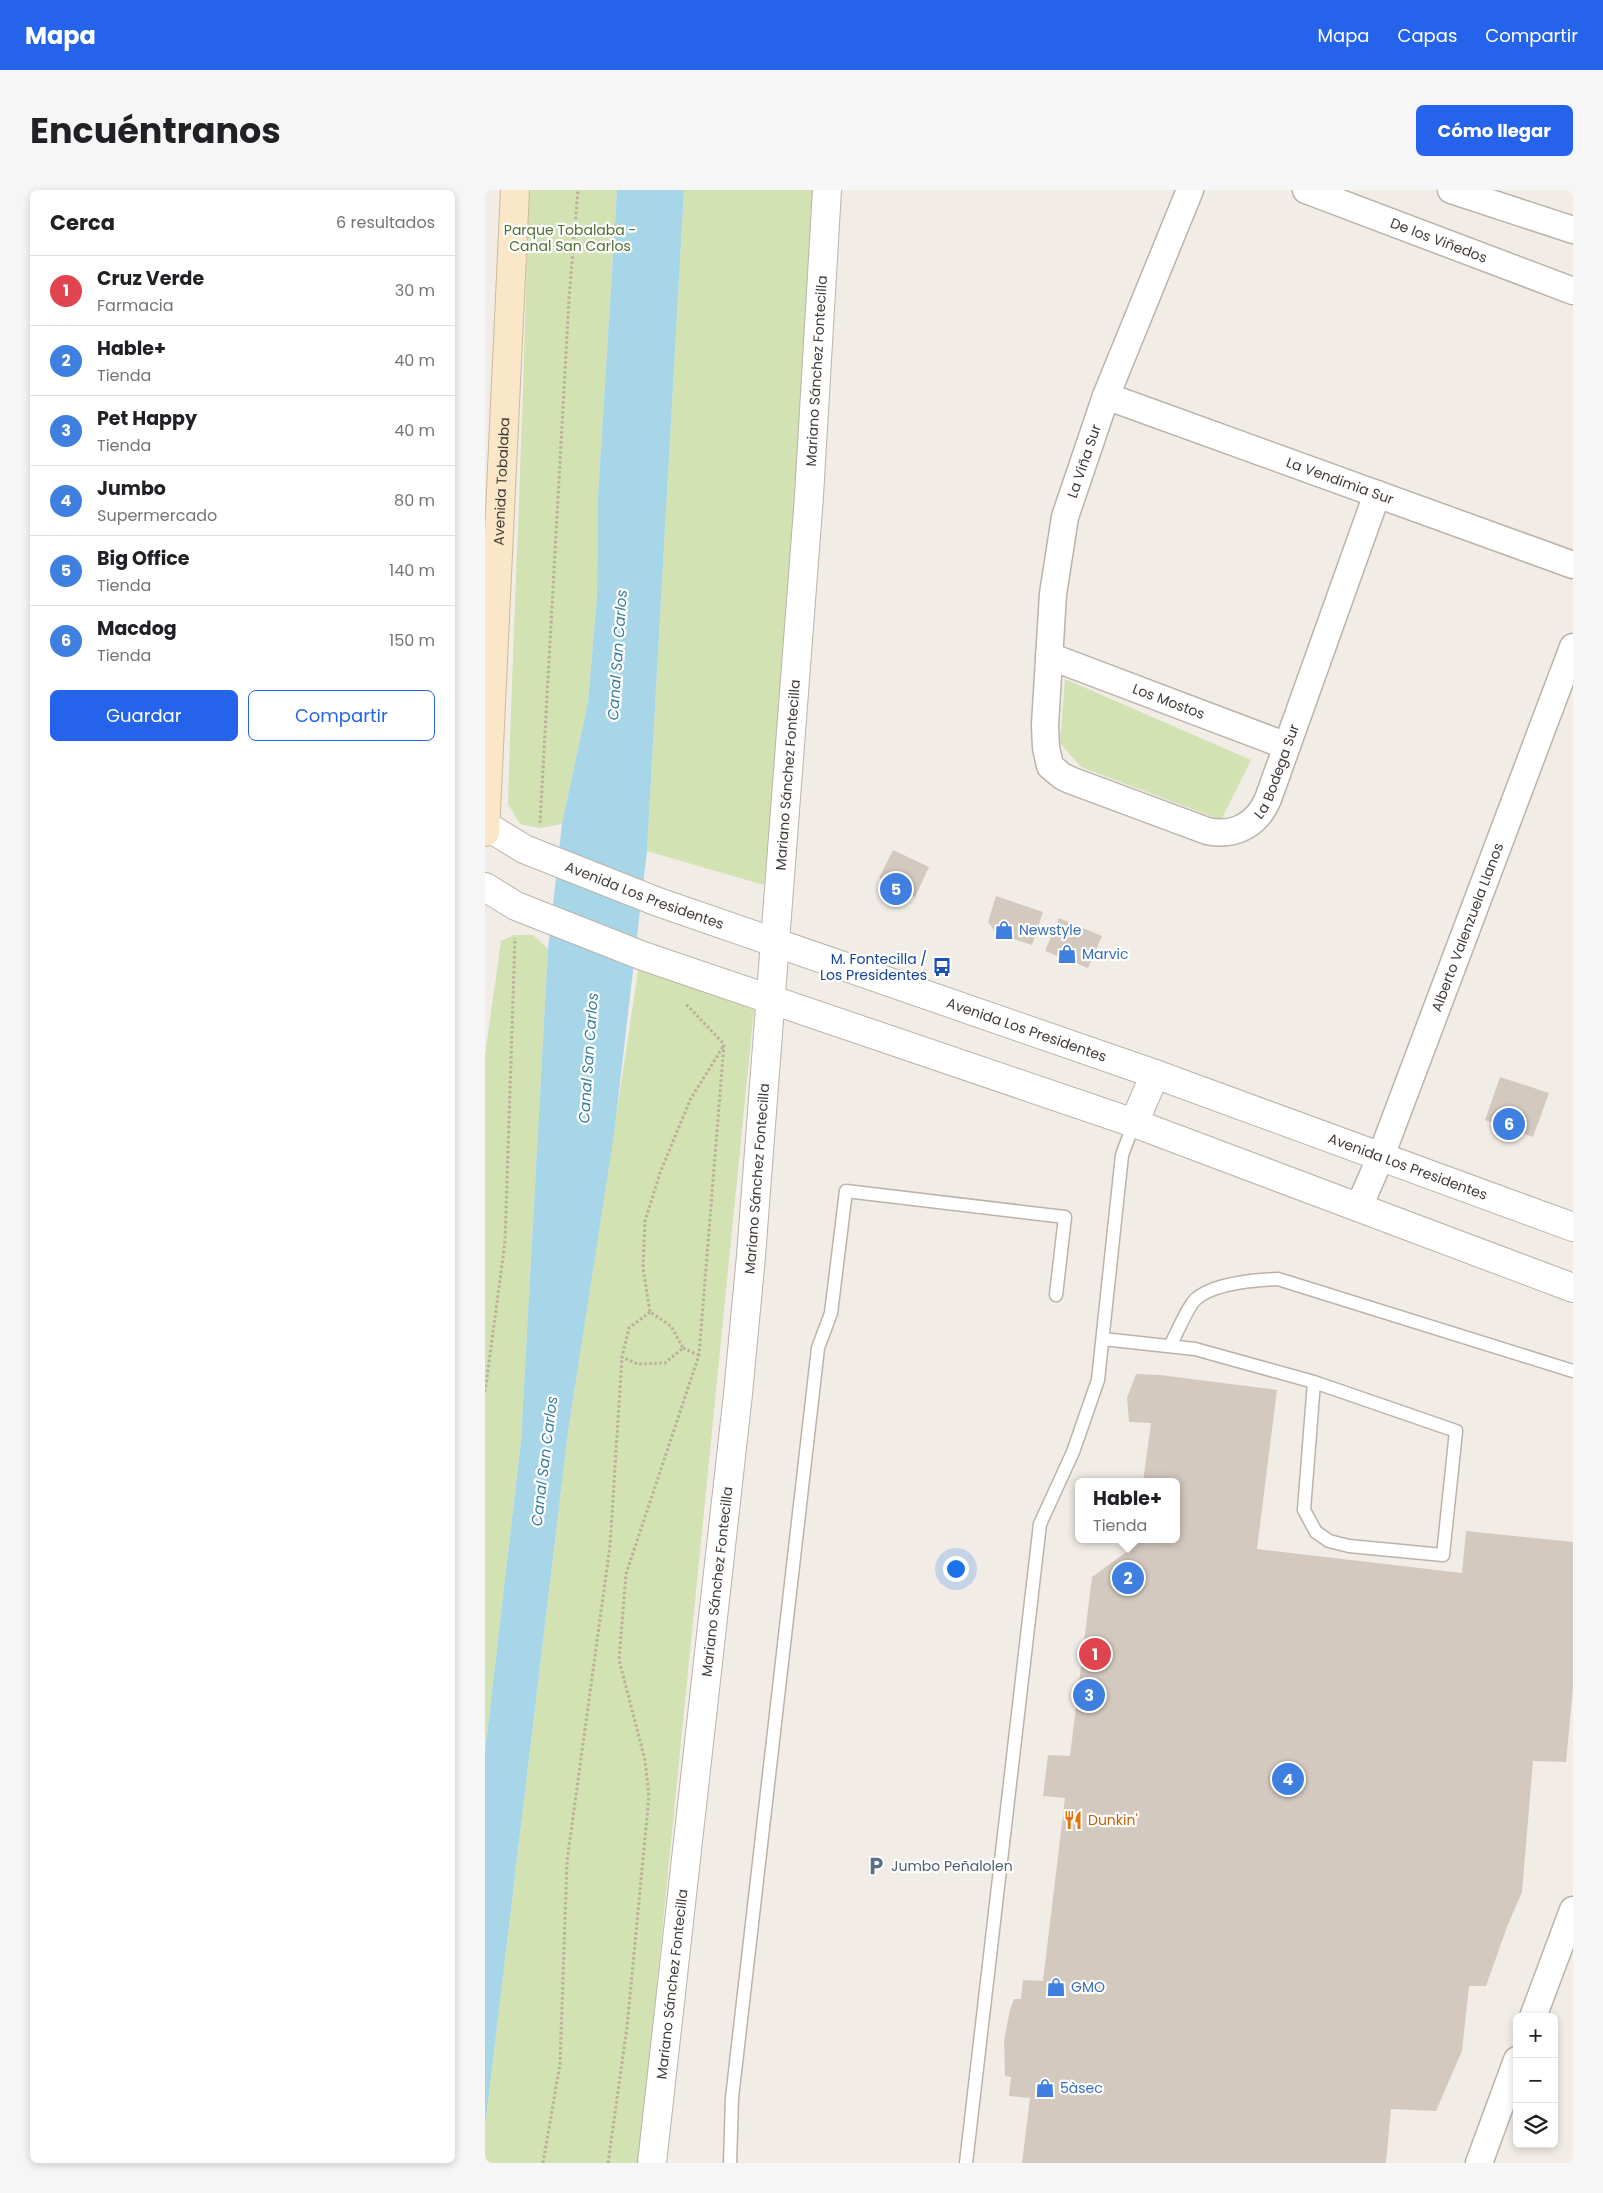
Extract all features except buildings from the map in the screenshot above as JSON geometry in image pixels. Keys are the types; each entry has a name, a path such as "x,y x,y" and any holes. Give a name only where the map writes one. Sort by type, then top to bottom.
{"main road":[{"name":"Avenida Tobalaba","path":"485,832 515,190"}],"street":[{"name":"Mariano Sánchez Fontecilla","path":"652,2163 738,1394 758,1178 809,496 827,190"},
{"name":"La Viña Sur","path":"1046,747 1045,725 1053,594 1061,534 1073,491 1106,396 1189,190"},
{"name":"De los Viñedos","path":"1306,190 1573,290"},
{"path":"1455,191 1573,230"},
{"name":"La Vendimia Sur","path":"1106,396 1573,565"},
{"name":"La Bodega Sur","path":"1046,747 1050,766 1070,780 1207,831 1226,833 1257,819 1264,809 1377,494"},
{"name":"Alberto Valenzuela Llanos","path":"1359,1207 1381,1156 1573,647"},
{"name":"Los Mostos","path":"1049,656 1287,746"},
{"name":"Avenida Los Presidentes","path":"485,825 533,844 658,902 1155,1074 1573,1227"},
{"path":"485,887 520,908 643,956 1134,1123 1573,1288"},
{"path":"1134,1123 1155,1074"},
{"path":"1534,2013 1573,1910"},
{"path":"1479,2163 1513,2071"}],"lane":[{"path":"966,2163 1040,1524 1073,1452 1097,1385 1122,1155 1134,1123"},
{"path":"730,2163 733,2088 818,1348 831,1313 846,1191 1065,1217 1056,1295"},
{"path":"1170,1346 1195,1299 1219,1287 1243,1282 1278,1279 1573,1371"},
{"path":"1103,1340 1195,1349 1314,1382 1456,1431 1443,1555 1349,1546 1329,1541 1316,1532 1304,1510 1314,1382"}],"path":[{"path":"533,844 578,190"},
{"path":"485,1392 505,1242 520,908"},
{"path":"608,2163 627,2027 649,1796 645,1760 619,1660 625,1574 699,1355 724,1044 683,1001"},
{"path":"699,1355 683,1348 671,1326 650,1312 643,1268 645,1222 660,1173 690,1100 724,1044"},
{"path":"543,2163 560,2064 567,1861 610,1546 622,1357 629,1328 650,1312"},
{"path":"622,1357 638,1364 665,1363 683,1348"}],"green space":[{"name":"Parque Tobalaba - Canal San Carlos","path":"528,190 617,190 598,496 597,597 588,702 562,824 540,828 520,824 508,804"},
{"path":"684,190 815,190 801,497 764,885 647,851"},
{"path":"1065,679 1251,760 1221,820 1081,767 1060,743"},
{"path":"514,935 533,935 548,949 521,1441 485,1752 485,1055 501,941"},
{"path":"639,965 754,1010 639,2163 485,2163 485,2127 568,1432"}],"water":[{"name":"Canal San Carlos","path":"617,190 684,190 647,851 614,1134 568,1432 485,2127 485,1752 521,1441 548,949 562,824 588,702 597,597 598,496"}],"place":[{"name":"Big Office","path":"896,889"},
{"name":"Newstyle","path":"1004,930"},
{"name":"Marvic","path":"1067,954"},
{"name":"M. Fontecilla / Los Presidentes","path":"942,967"},
{"name":"Macdog","path":"1509,1124"},
{"name":"Hable+","path":"1128,1578"},
{"name":"Cruz Verde","path":"1095,1654"},
{"name":"Pet Happy","path":"1089,1695"},
{"name":"Jumbo","path":"1288,1779"},
{"name":"Dunkin'","path":"1073,1820"},
{"name":"Jumbo Peñalolen","path":"876,1866"},
{"name":"GMO","path":"1056,1987"},
{"name":"5àsec","path":"1045,2088"}]}
